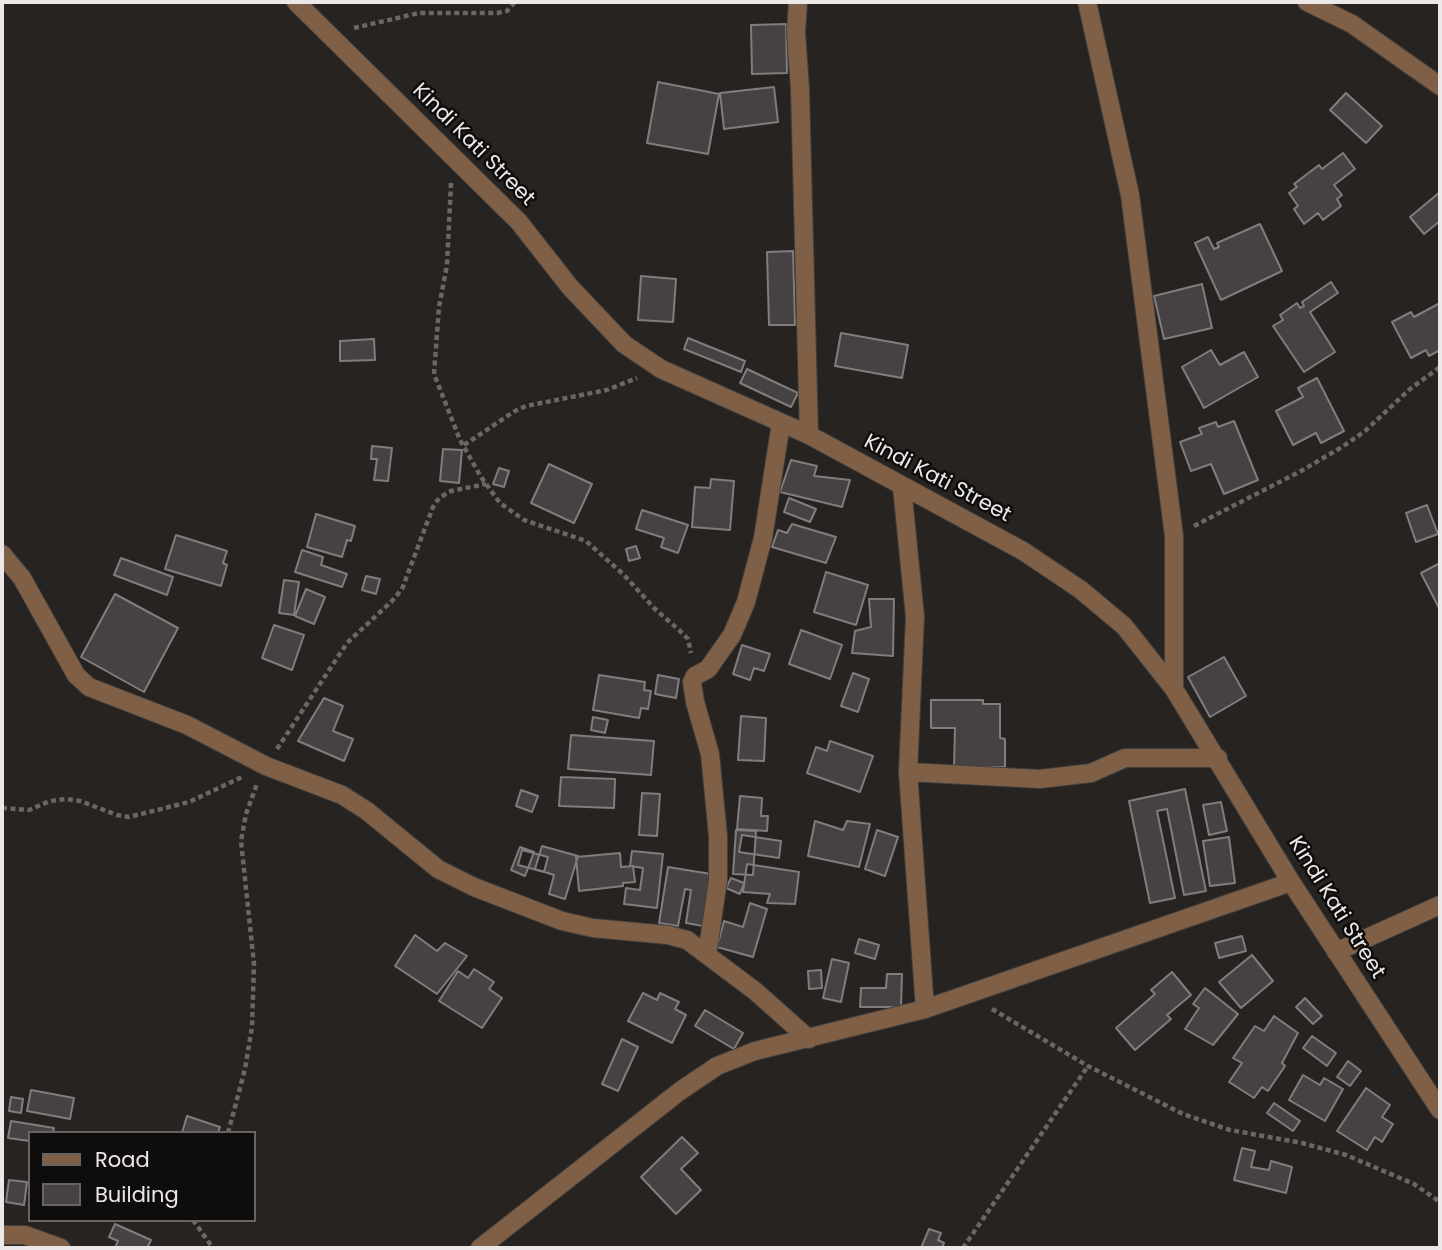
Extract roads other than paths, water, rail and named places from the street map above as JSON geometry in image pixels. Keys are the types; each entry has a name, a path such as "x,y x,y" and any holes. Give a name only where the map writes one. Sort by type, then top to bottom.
{"street":[{"name":"Kindi Kati Street","path":"296,2 519,222 570,287 624,344 661,369 808,435 1023,551 1081,590 1124,626 1174,689 1291,882 1440,1110"},
{"path":"798,2 796,32 800,89 808,435"},
{"path":"1087,2 1130,195 1174,536 1174,689"},
{"path":"1307,2 1352,24 1440,86"},
{"path":"708,955 718,880 718,836 710,754 695,702 693,679 708,669 715,660 732,635 746,602 763,538 781,423"},
{"path":"902,487 915,617 908,772 925,1009"},
{"path":"2,554 22,578 76,675 89,687 187,726 264,769 342,795 367,811 438,869 474,887 562,921 593,928 668,934 687,940 755,991 809,1039"},
{"path":"908,772 1040,779 1091,773 1125,758 1218,758"},
{"path":"480,1248 680,1091 717,1066 755,1051 925,1009 969,995 1291,882"},
{"path":"1336,952 1440,905"},
{"path":"2,1235 25,1235 61,1248"}]}
